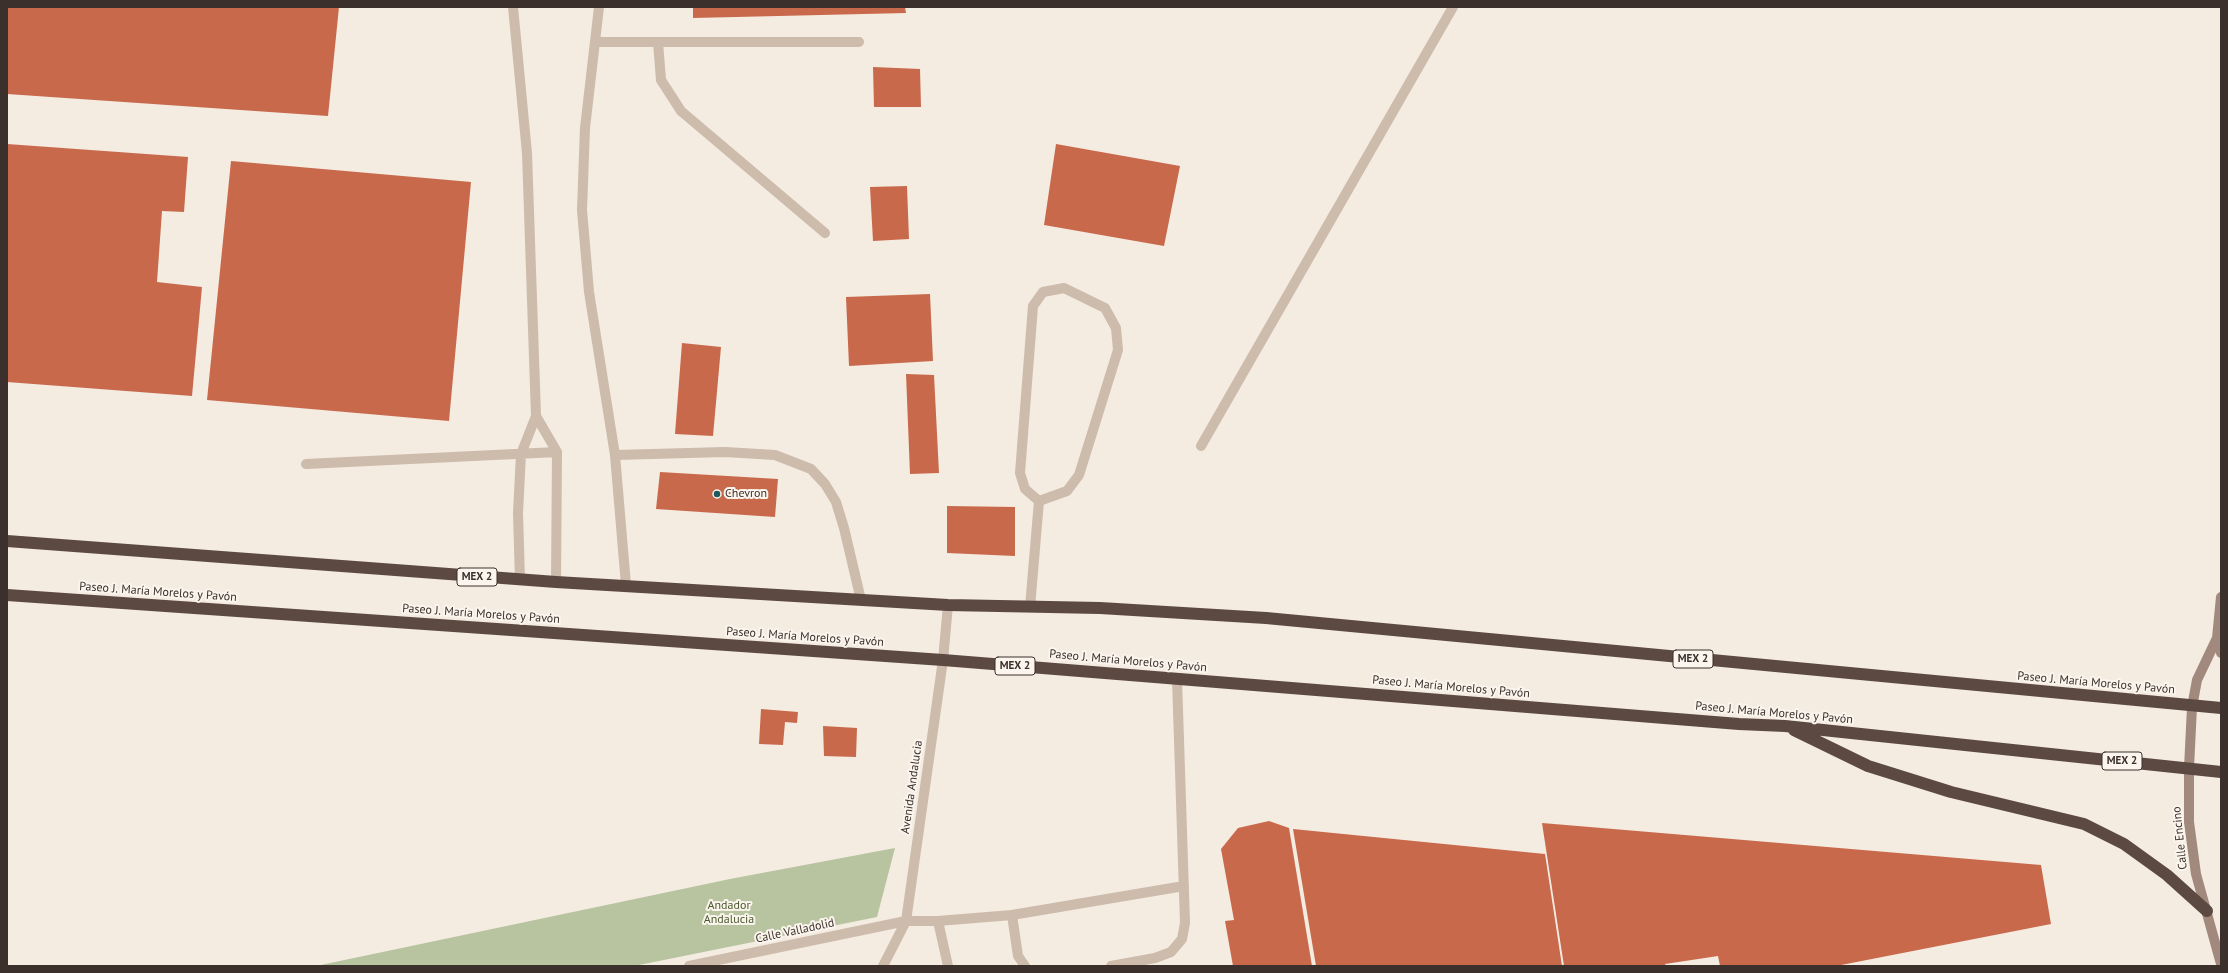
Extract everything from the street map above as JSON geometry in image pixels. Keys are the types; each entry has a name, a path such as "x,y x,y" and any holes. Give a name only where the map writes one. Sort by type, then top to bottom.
{"highway":[{"name":"Paseo J. María Morelos y Pavón","path":"7,541 520,580 948,605 1100,608 1266,618 2192,707 2221,708"},
{"name":"Paseo J. María Morelos y Pavón","path":"7,595 943,660 1731,724 1785,726 2221,772"},
{"path":"1785,726 1868,766 1951,792 2084,824 2124,844 2167,875 2207,911"}],"street":[{"path":"513,7 527,153 536,416 521,454 518,513 520,580"},
{"path":"599,7 585,128 582,210 589,292 615,455 626,585"},
{"path":"1201,446 1453,7"},
{"path":"595,42 859,42"},
{"path":"658,42 661,80 681,111 825,233"},
{"path":"1064,288 1105,308 1116,328 1118,350 1079,475 1067,491 1039,501 1025,489 1020,473 1034,306 1043,292 1064,288"},
{"path":"536,416 557,452 556,582"},
{"path":"306,464 557,452"},
{"path":"615,455 726,452 768,455 795,461 811,469 825,484 836,502 844,528 861,600"},
{"path":"1030,607 1039,501"},
{"path":"2221,597 2217,638 2221,653"},
{"name":"Avenida Andalucia","path":"883,966 906,921 943,660 948,605"},
{"name":"Calle Encino","path":"2217,638 2197,680 2192,707 2189,768 2189,822 2196,874 2221,964"},
{"path":"1111,966 1155,958 1171,952 1182,939 1185,923 1177,679"},
{"name":"Calle Valladolid","path":"688,966 906,921 938,921 1012,915 1184,886"},
{"path":"1012,915 1018,956 1025,966"},
{"path":"938,921 948,966"}],"green space":[{"name":"Andador Andalucia","path":"895,848 877,917 634,966 316,966 730,879"}],"building":[{"path":"7,7 339,7 328,116 7,94"},
{"path":"693,7 905,7 906,13 693,18"},
{"path":"873,67 920,69 921,107 874,107"},
{"path":"7,144 188,157 184,212 162,211 157,282 202,287 192,396 7,382"},
{"path":"1056,144 1180,166 1164,246 1044,225"},
{"path":"231,161 471,182 449,421 207,400"},
{"path":"907,186 909,239 873,241 870,187"},
{"path":"930,294 933,361 849,366 846,297"},
{"path":"682,343 721,347 713,436 675,434"},
{"path":"906,374 934,375 939,473 910,474"},
{"name":"Chevron","path":"660,472 778,479 775,517 656,509"},
{"path":"947,506 1015,507 1015,556 947,553"},
{"path":"761,709 798,712 797,723 785,722 783,745 759,744"},
{"path":"823,726 857,728 856,757 824,756"},
{"path":"1269,821 1289,828 1312,966 1233,966 1225,921 1234,920 1221,849 1238,828"},
{"path":"1542,823 2041,865 2051,924 1836,966 1720,966 1718,956 1665,964 1666,966 1564,966"},
{"path":"1293,829 1545,854 1562,966 1316,966"}],"place":[{"name":"Chevron","path":"717,494"}]}
